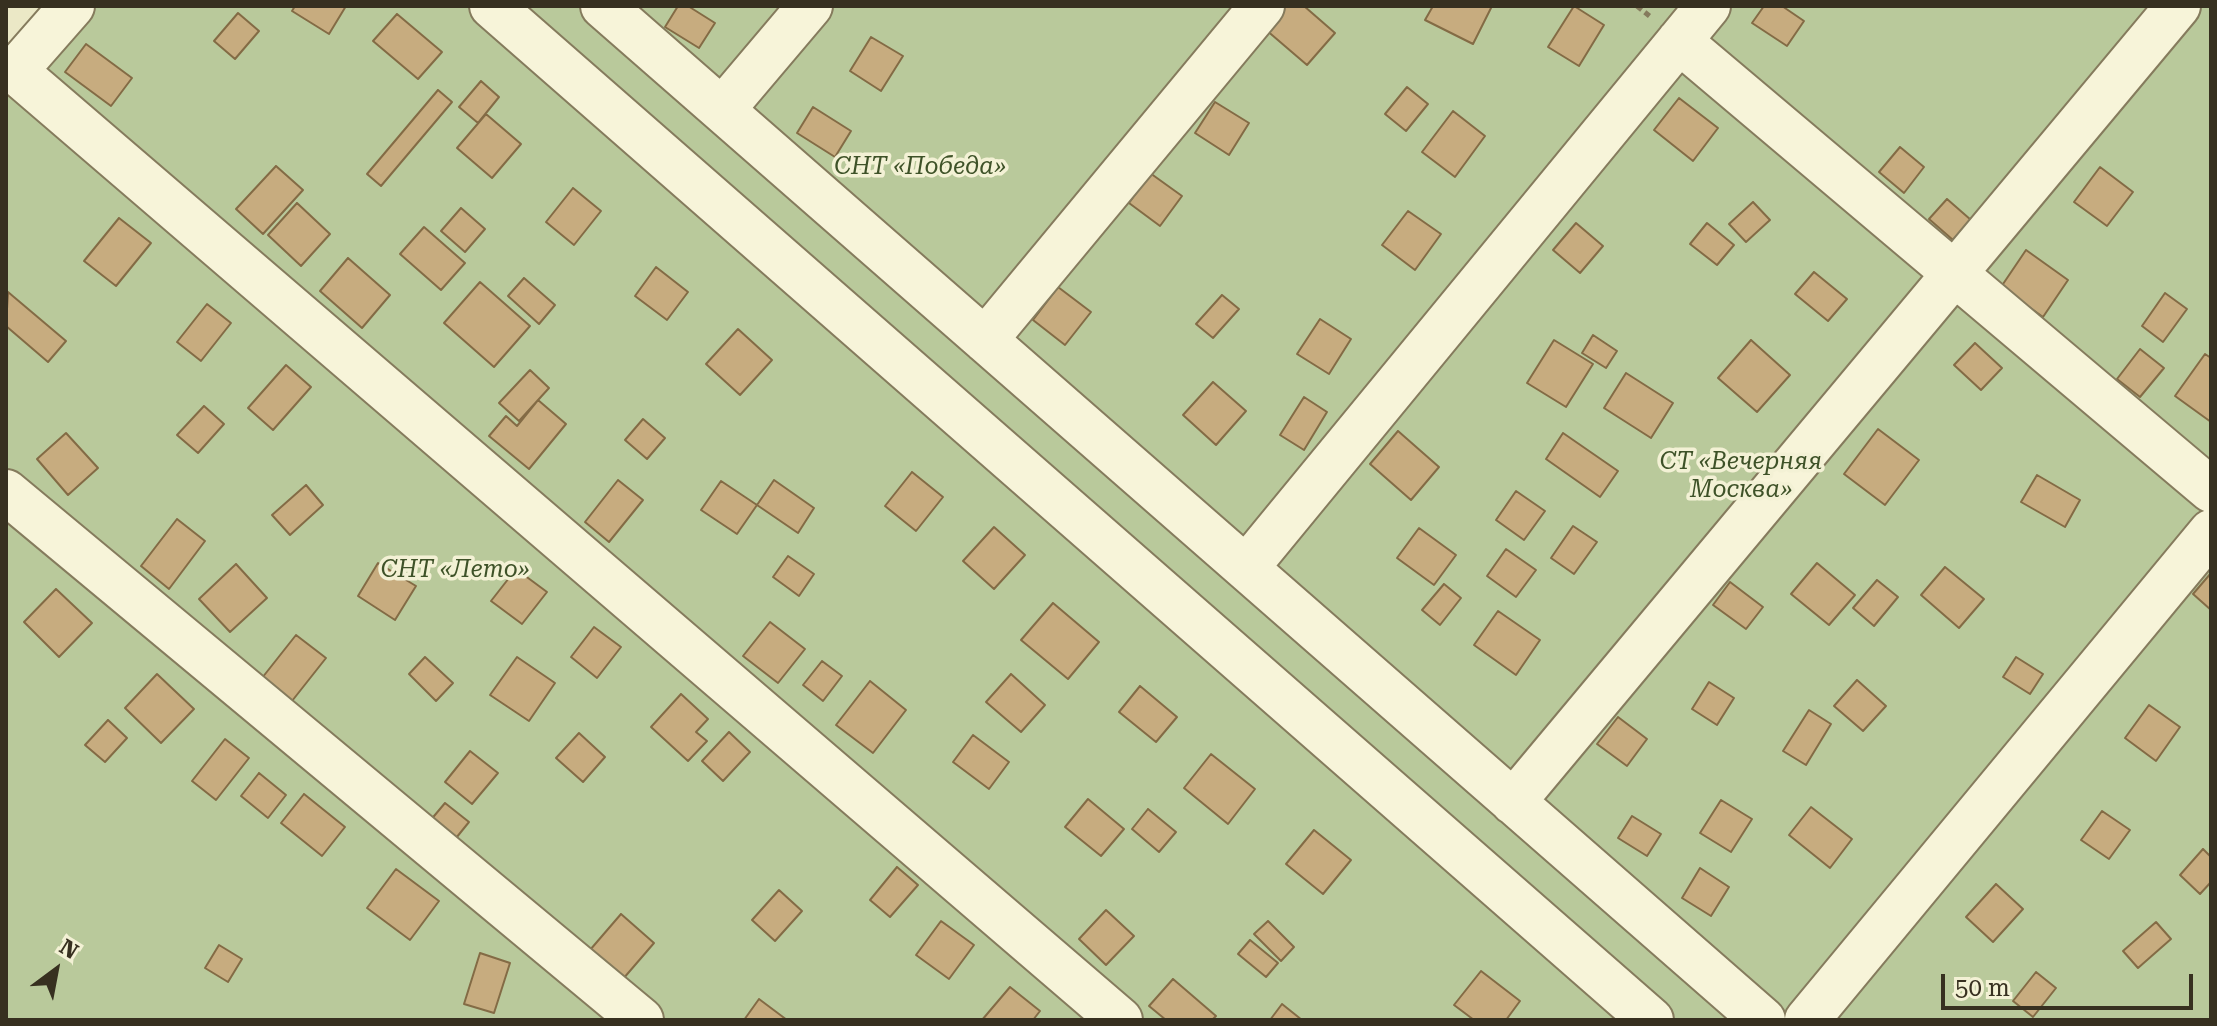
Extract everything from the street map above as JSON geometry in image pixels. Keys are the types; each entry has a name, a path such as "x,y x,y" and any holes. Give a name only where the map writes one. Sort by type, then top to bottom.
{"street":[{"path":"72,6 11,77 1120,1020"},
{"path":"492,6 1651,1020"},
{"path":"603,6 1763,1020"},
{"path":"722,110 810,6"},
{"path":"985,340 1262,6"},
{"path":"1246,568 1708,6"},
{"path":"1513,802 2178,6"},
{"path":"1679,41 2211,490"},
{"path":"6,492 641,1020"},
{"path":"1807,1020 2211,532"}],"green space":[{"path":"72,6 2211,6 2211,1020 6,1020 6,82"}],"building":[{"path":"295,6 346,6 329,34 292,11"},
{"path":"678,6 688,6 715,23 699,48 665,27"},
{"path":"1285,6 1304,6 1335,33 1307,65 1265,29"},
{"path":"1433,6 1492,6 1473,44 1425,20"},
{"path":"1574,6 1604,25 1579,66 1548,47"},
{"path":"1764,6 1782,6 1804,21 1787,46 1752,23"},
{"path":"238,13 259,31 235,59 214,41"},
{"path":"397,14 442,52 418,79 373,41"},
{"path":"871,37 903,56 881,91 850,71"},
{"path":"86,44 132,78 111,106 65,72"},
{"path":"481,81 499,97 478,123 459,107"},
{"path":"1407,87 1428,104 1406,131 1385,114"},
{"path":"438,90 452,102 381,186 367,174"},
{"path":"1679,98 1718,128 1693,161 1654,130"},
{"path":"1215,102 1249,123 1229,155 1195,133"},
{"path":"813,107 851,131 835,157 797,133"},
{"path":"1453,111 1485,136 1455,177 1422,152"},
{"path":"486,114 521,144 492,178 457,148"},
{"path":"1900,147 1924,167 1904,193 1879,172"},
{"path":"276,166 303,190 263,234 236,209"},
{"path":"2100,167 2133,192 2107,226 2074,202"},
{"path":"1150,173 1182,196 1160,226 1129,203"},
{"path":"573,188 601,211 574,245 546,222"},
{"path":"1947,199 1971,220 1953,240 1929,219"},
{"path":"1753,202 1770,220 1746,242 1729,224"},
{"path":"297,203 330,234 301,266 268,235"},
{"path":"461,208 485,229 465,252 441,231"},
{"path":"1408,211 1441,234 1415,270 1382,245"},
{"path":"119,218 151,243 116,286 84,261"},
{"path":"1576,223 1603,246 1580,273 1553,250"},
{"path":"1707,223 1734,245 1717,265 1690,244"},
{"path":"424,227 465,263 441,290 400,254"},
{"path":"2026,250 2068,280 2043,317 2001,287"},
{"path":"348,258 390,295 362,328 320,291"},
{"path":"656,267 688,292 667,320 635,296"},
{"path":"1814,272 1847,299 1828,321 1795,294"},
{"path":"524,278 555,305 539,324 508,296"},
{"path":"480,282 530,326 494,367 444,323"},
{"path":"1058,287 1091,312 1065,345 1033,320"},
{"path":"8,292 66,341 48,362 6,326"},
{"path":"2165,293 2187,309 2163,342 2142,326"},
{"path":"1222,295 1239,309 1213,338 1196,324"},
{"path":"207,304 231,323 201,361 177,342"},
{"path":"1320,319 1351,339 1329,374 1297,354"},
{"path":"738,329 772,360 740,395 706,364"},
{"path":"1593,335 1617,351 1606,368 1582,353"},
{"path":"1554,340 1593,364 1566,407 1527,383"},
{"path":"1751,340 1790,375 1757,412 1718,378"},
{"path":"1975,343 2002,368 1981,390 1954,365"},
{"path":"2140,349 2164,368 2140,397 2117,379"},
{"path":"2205,354 2211,358 2211,422 2175,396"},
{"path":"286,365 311,387 273,430 248,408"},
{"path":"530,370 549,388 519,421 499,403"},
{"path":"1626,373 1673,403 1651,438 1604,408"},
{"path":"1213,382 1246,411 1216,445 1183,415"},
{"path":"1304,397 1327,412 1304,450 1280,435"},
{"path":"538,400 566,424 529,469 489,436 506,416 517,426"},
{"path":"204,406 224,424 198,453 177,435"},
{"path":"643,419 665,438 647,459 625,440"},
{"path":"1878,429 1919,460 1885,505 1844,474"},
{"path":"1398,431 1439,467 1411,500 1370,464"},
{"path":"66,433 98,468 68,495 37,459"},
{"path":"1563,433 1618,471 1600,497 1546,459"},
{"path":"912,472 943,497 916,531 885,506"},
{"path":"2037,475 2080,500 2065,527 2021,502"},
{"path":"618,480 643,500 609,542 585,522"},
{"path":"774,480 814,508 798,533 757,505"},
{"path":"721,481 757,505 737,534 701,510"},
{"path":"306,485 323,505 290,535 272,515"},
{"path":"1516,491 1545,511 1524,540 1496,520"},
{"path":"177,519 205,541 169,589 141,566"},
{"path":"1573,526 1597,542 1574,574 1551,558"},
{"path":"994,527 1025,555 994,589 963,561"},
{"path":"1419,528 1456,555 1434,585 1397,558"},
{"path":"1506,549 1536,570 1516,597 1487,576"},
{"path":"788,556 814,574 799,596 773,577"},
{"path":"378,563 416,586 395,620 358,596"},
{"path":"1817,563 1855,595 1829,625 1791,594"},
{"path":"236,564 267,598 230,632 199,599"},
{"path":"1945,567 1984,599 1959,628 1921,595"},
{"path":"516,569 547,592 522,624 491,601"},
{"path":"2211,573 2211,610 2193,594"},
{"path":"1877,580 1898,597 1874,626 1853,608"},
{"path":"1730,582 1763,607 1746,629 1713,605"},
{"path":"1444,584 1461,598 1440,625 1422,610"},
{"path":"56,589 92,623 59,657 24,622"},
{"path":"1053,603 1099,642 1068,679 1021,640"},
{"path":"1498,611 1540,640 1516,675 1474,645"},
{"path":"770,622 805,649 778,683 743,656"},
{"path":"594,627 621,647 597,678 571,657"},
{"path":"296,635 326,658 292,701 262,678"},
{"path":"425,657 453,683 436,701 409,674"},
{"path":"517,657 555,683 529,721 490,695"},
{"path":"2016,657 2043,674 2030,694 2003,677"},
{"path":"822,661 842,676 823,701 803,685"},
{"path":"157,674 194,709 161,743 125,708"},
{"path":"1011,674 1045,705 1021,732 986,702"},
{"path":"1857,680 1886,706 1863,731 1834,706"},
{"path":"870,681 906,710 873,753 836,725"},
{"path":"1709,682 1734,698 1717,725 1692,709"},
{"path":"1140,686 1177,717 1156,742 1119,712"},
{"path":"681,694 708,719 696,732 707,741 688,761 651,727"},
{"path":"2149,705 2180,727 2156,761 2125,738"},
{"path":"1809,710 1831,724 1806,765 1783,751"},
{"path":"1618,717 1647,739 1627,766 1597,744"},
{"path":"108,720 127,738 105,762 85,745"},
{"path":"729,732 750,752 723,781 702,761"},
{"path":"579,733 605,757 583,782 556,758"},
{"path":"973,735 1009,762 989,789 953,762"},
{"path":"225,739 249,758 216,800 192,781"},
{"path":"470,751 498,773 472,804 445,782"},
{"path":"1211,754 1255,789 1228,824 1184,788"},
{"path":"259,773 286,795 268,818 241,796"},
{"path":"304,794 345,827 322,856 281,823"},
{"path":"1088,799 1124,829 1101,856 1065,827"},
{"path":"1721,800 1752,819 1731,852 1700,833"},
{"path":"445,803 469,822 448,848 424,828"},
{"path":"1811,807 1852,839 1830,868 1789,835"},
{"path":"1148,809 1176,832 1159,852 1132,829"},
{"path":"2102,811 2130,830 2109,859 2081,840"},
{"path":"1632,816 1661,834 1647,856 1618,838"},
{"path":"1314,830 1351,860 1323,894 1286,864"},
{"path":"2203,849 2211,857 2211,882 2200,894 2180,875"},
{"path":"897,867 918,885 890,917 870,900"},
{"path":"1700,868 1729,887 1711,916 1682,898"},
{"path":"396,869 439,901 410,940 367,908"},
{"path":"1996,884 2023,909 1993,942 1966,917"},
{"path":"779,890 802,911 775,941 752,920"},
{"path":"1106,910 1134,936 1106,965 1079,939"},
{"path":"621,914 654,943 623,979 590,950"},
{"path":"941,921 974,945 949,979 916,955"},
{"path":"1268,921 1294,947 1281,961 1254,934"},
{"path":"2156,922 2171,939 2138,968 2123,951"},
{"path":"1250,940 1278,963 1266,977 1238,954"},
{"path":"219,945 242,959 228,982 205,968"},
{"path":"480,953 510,963 494,1013 464,1004"},
{"path":"1481,971 1520,1001 1506,1020 1474,1020 1454,1005"},
{"path":"2036,972 2056,988 2033,1017 2013,1001"},
{"path":"1173,979 1216,1016 1212,1020 1166,1020 1149,1006"},
{"path":"1010,987 1040,1011 1033,1020 982,1020"},
{"path":"759,999 787,1020 744,1020"},
{"path":"1282,1004 1302,1020 1270,1020"}],"park label":[{"name":"СНТ «Победа»","path":"920,167"},
{"name":"СТ «Вечерняя Москва»","path":"1741,476"},
{"name":"СНТ «Лето»","path":"455,570"}]}
